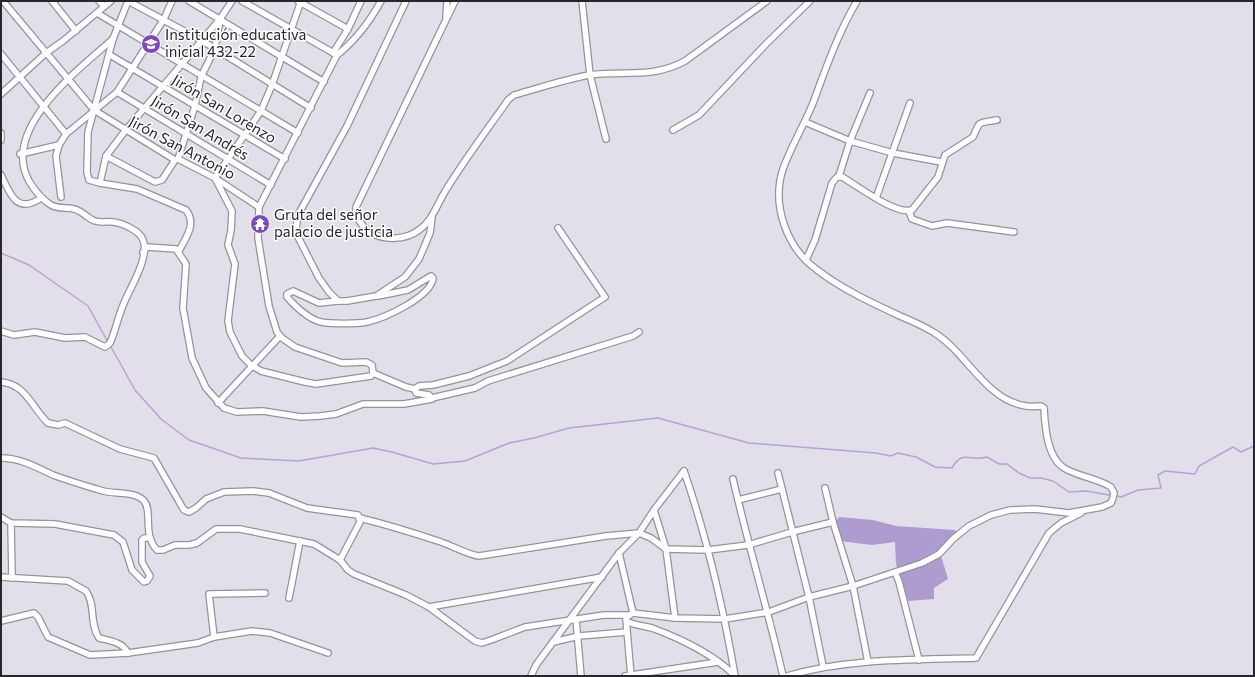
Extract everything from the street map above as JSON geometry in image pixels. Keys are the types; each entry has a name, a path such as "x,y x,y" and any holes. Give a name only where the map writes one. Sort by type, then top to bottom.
{"street":[{"name":"Jirón San Antonio","path":"3,1 94,110 125,131 176,160 215,178 259,207"},
{"path":"52,1 76,31"},
{"path":"100,1 104,6"},
{"path":"1,94 46,53 76,31 111,1"},
{"path":"179,251 192,224 191,216 186,210 137,189 89,180 87,172 88,132 110,55 113,39 128,1 164,19 215,48 311,108"},
{"path":"61,198 56,156 58,145 66,134 117,92 147,43 164,19 172,1"},
{"path":"189,1 324,82"},
{"path":"100,183 106,156 125,131 220,19 232,1"},
{"path":"242,1 335,54"},
{"path":"348,29 300,1 272,85 261,111 215,178 228,203 232,216 228,245 234,264 228,322 230,332 242,356 251,366 261,371 316,384 356,377 368,377 373,373"},
{"path":"361,1 335,54 324,82 259,207 259,246 269,306 273,323 280,336 295,348 342,362 369,363 372,366 373,373"},
{"path":"335,54 346,48 361,30 381,1"},
{"path":"338,300 329,292 319,278 297,235 296,229 298,215 347,126 406,1"},
{"path":"446,19 447,1"},
{"path":"455,1 356,208 355,212 361,224 374,235 396,239 407,237 419,230 432,217 446,191 508,100 514,95 562,81 590,75 648,73 671,69 685,61 767,1"},
{"path":"582,1 590,75 606,139"},
{"path":"673,130 699,115 810,1"},
{"path":"787,676 824,666 868,662 976,658 1049,533 1060,523 1111,502 1114,493 1111,487 1104,483 1065,469 1058,463 1047,438 1044,408 1041,406 1027,407 1013,402 1001,395 986,384 934,332 883,308 840,284 816,269 796,251 786,230 782,217 780,190 783,170 805,122 837,39 858,1"},
{"path":"97,13 182,63 201,77 298,133"},
{"path":"106,156 155,182 162,180 176,160 187,133 195,106 201,77 215,48 220,19"},
{"path":"1,331 14,335 35,332 65,338 85,337 108,345 124,302 135,283 144,244 140,235 122,224 95,221 75,209 53,207 41,198 26,178 20,162 22,134 27,124 43,104 67,79 113,39"},
{"path":"1,54 66,134"},
{"name":"Jirón San Lorenzo","path":"110,55 285,159"},
{"name":"Jirón San Andrés","path":"117,92 271,185"},
{"path":"806,260 815,240 832,183 839,176 850,141 870,93"},
{"path":"876,198 910,103"},
{"path":"839,176 898,209 909,211 912,210 936,181 941,162 945,155 972,137 978,123 997,120"},
{"path":"805,122 850,141 893,154 941,162"},
{"path":"1,133 1,140"},
{"path":"20,154 58,145"},
{"path":"1,175 16,202 26,204 41,198"},
{"path":"909,211 912,219 929,226 947,223 1014,232"},
{"path":"376,296 405,277 419,259 430,233 432,217"},
{"path":"414,389 419,386 434,385 469,376 507,361 605,297 558,228"},
{"path":"143,252 147,247 176,249 179,251 186,264 182,308 192,358 206,388 218,403 224,408 237,412 263,411 294,416 320,416 336,414 363,404 404,404 430,401 432,398 475,388 488,381 634,336 639,332"},
{"path":"431,276 433,278 432,284 416,299 391,314 367,322 326,323 319,321 292,302 287,297 287,294 293,291 319,303 338,300 348,301 408,290 431,276"},
{"path":"218,403 280,336"},
{"path":"373,373 414,389 416,393 432,398"},
{"path":"1,382 14,384 21,390 48,424 53,425 65,423 120,449 154,458 184,510 189,512 196,508 206,498 224,492 253,491 269,493 307,508 358,515 360,518 400,528 462,550 474,556 606,536 639,533 650,538 666,549 708,550 748,545 833,522"},
{"path":"1,458 25,463 70,481 104,491 141,498 146,505 147,524 150,538 153,546 159,550 175,544 190,545 197,543 210,532 221,528 240,529 320,546 340,560 348,570 354,574 406,595 429,607 469,638 482,643 526,627 604,615 631,614 675,618 725,619 769,612 810,597 852,586 932,559 969,526 991,515 1010,510 1035,510 1058,513 1084,512"},
{"path":"532,676 536,665 569,620 619,554 639,533 654,510 684,471 708,550 725,619 735,676"},
{"path":"778,473 810,597 824,666"},
{"path":"733,479 748,545 769,612 783,676"},
{"path":"825,488 833,522 852,586 868,662"},
{"path":"738,500 782,489"},
{"path":"654,510 666,549 675,618"},
{"path":"1,517 11,523 55,524 114,535 123,542 132,570 140,580 144,582 147,581 150,576 142,562 142,540 144,538 150,538"},
{"path":"340,560 360,522 360,518"},
{"path":"11,523 12,578"},
{"path":"289,598 300,541"},
{"path":"619,554 631,614"},
{"path":"895,572 900,582 919,660"},
{"path":"1,577 68,581 86,591 92,604 93,624 99,638 118,643 124,647 128,653"},
{"path":"429,607 602,577"},
{"path":"214,638 209,594 265,594"},
{"path":"1,621 34,613 38,617 48,637 90,655 128,653 198,643 214,638 252,631 270,634 328,653"},
{"path":"631,614 627,616 629,676 719,662"},
{"path":"576,619 579,636 581,676"},
{"path":"628,622 653,629 674,638 719,662 735,676"},
{"path":"553,642 579,636 627,632"},
{"path":"809,676 811,669"}],"shaded area":[{"path":"839,517 873,520 896,526 954,530 958,532 939,549 948,579 934,588 934,599 908,601 896,564 895,542 872,545 840,541 836,521"}],"waterway":[{"path":"1,253 29,265 88,306 108,342"},
{"path":"110,345 135,390 161,419 189,440 241,458 299,461 373,448 433,464 465,461 509,443 534,438 569,428 658,418 749,443 876,453 891,456 898,453 916,457 935,467 952,468 956,462 963,457 987,457 999,464 1007,464 1019,473 1030,478 1041,478 1053,481 1069,492 1086,491 1109,495"},
{"path":"1118,496 1121,497 1138,490 1161,488 1158,475 1165,471 1195,474 1199,466 1233,447 1241,452 1254,446"}],"place":[{"name":"Institución educativa inicial 432-22","path":"151,44"},
{"name":"Gruta del señor palacio de justicia","path":"260,224"}]}
